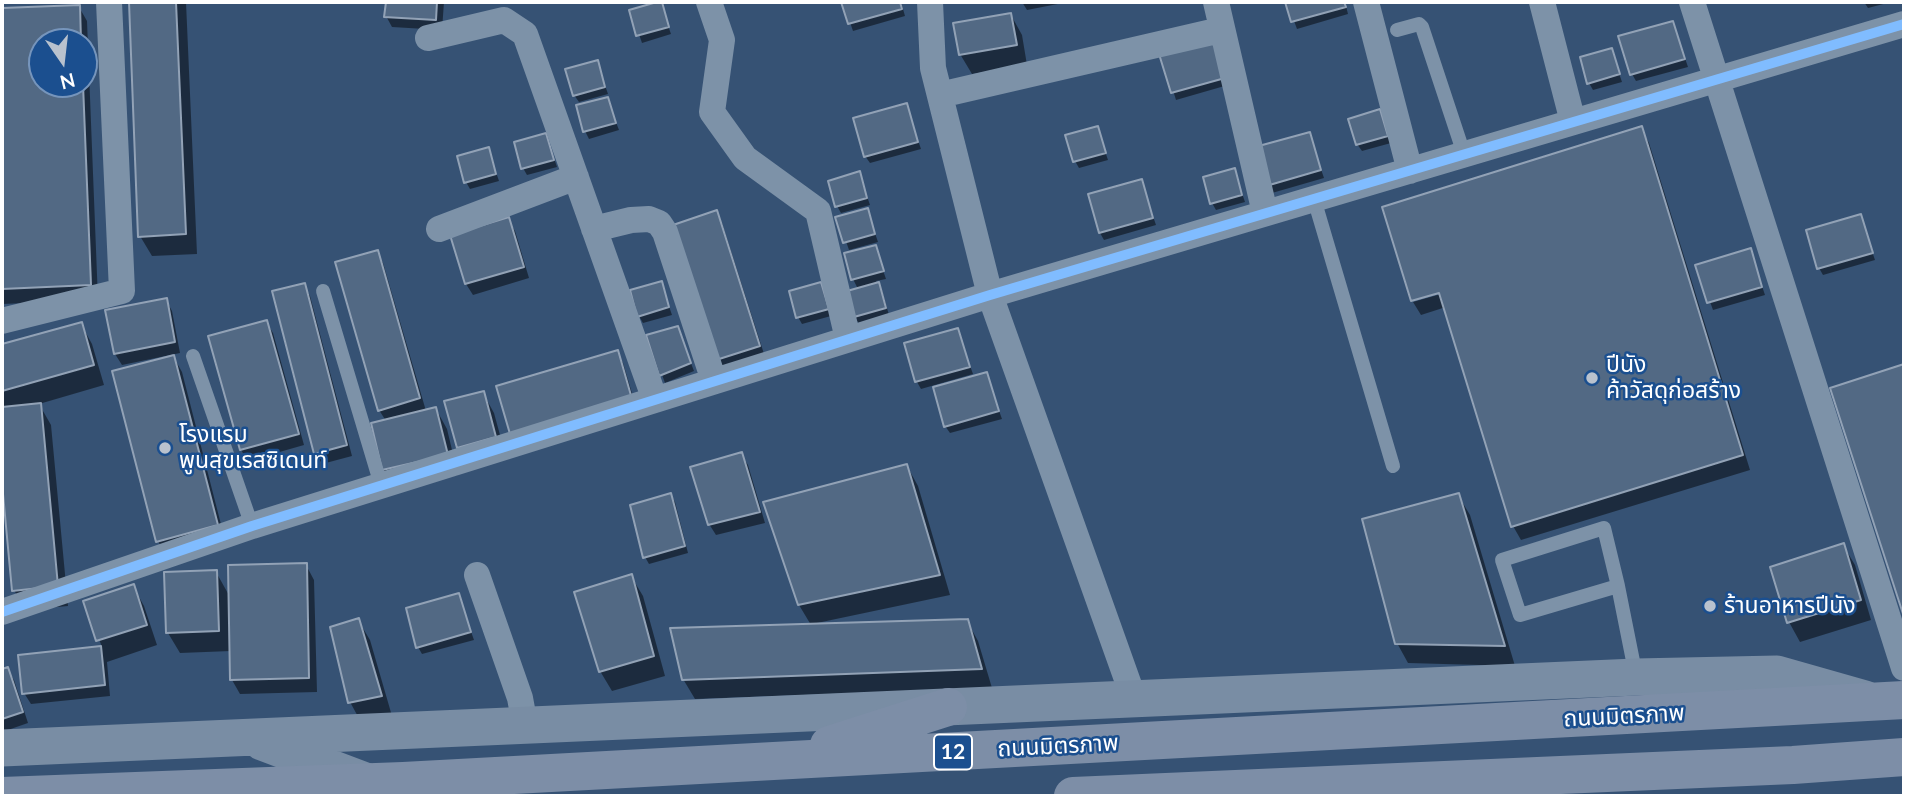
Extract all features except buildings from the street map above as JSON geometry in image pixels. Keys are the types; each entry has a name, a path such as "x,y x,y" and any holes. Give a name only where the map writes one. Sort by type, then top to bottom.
{"main road":[{"path":"2,748 1636,677 1777,674 1891,702"},
{"name":"ถนนมิตรภาพ","path":"2,796 392,786 776,761 1891,702"},
{"path":"776,761 948,707"},
{"path":"248,737 392,786"},
{"path":"1073,796 1793,765 1904,757"}],"street":[{"path":"2,321 122,291 109,2"},
{"path":"709,2 722,40 712,113 745,158 818,211 848,339"},
{"path":"930,2 933,68 990,295 1134,699"},
{"path":"1216,2 1265,213"},
{"path":"1366,2 1410,171"},
{"path":"1542,2 1573,122"},
{"path":"1692,2 1904,668"},
{"path":"428,38 505,19 525,34 655,400"},
{"path":"2,612 251,526 990,295 1904,24"},
{"path":"940,95 1212,32"},
{"path":"439,229 576,177"},
{"path":"594,229 631,220 649,219 659,223 665,232 714,381"},
{"path":"477,576 520,698 525,725"}],"lane":[{"path":"1397,30 1419,24 1422,27 1464,154"},
{"path":"1314,199 1393,466"},
{"path":"323,291 381,485"},
{"path":"193,356 251,526"},
{"path":"1618,586 1520,615 1502,560 1604,528 1618,586 1636,677"}],"cycle path":[{"path":"2,612 252,526 990,295 1904,24"}],"place":[{"name":"ปีนัง ค้าวัสดุก่อสร้าง","path":"1592,378"},
{"name":"โรงแรม พูนสุขเรสซิเดนท์","path":"165,448"},
{"name":"ร้านอาหารปีนัง","path":"1710,606"}]}
